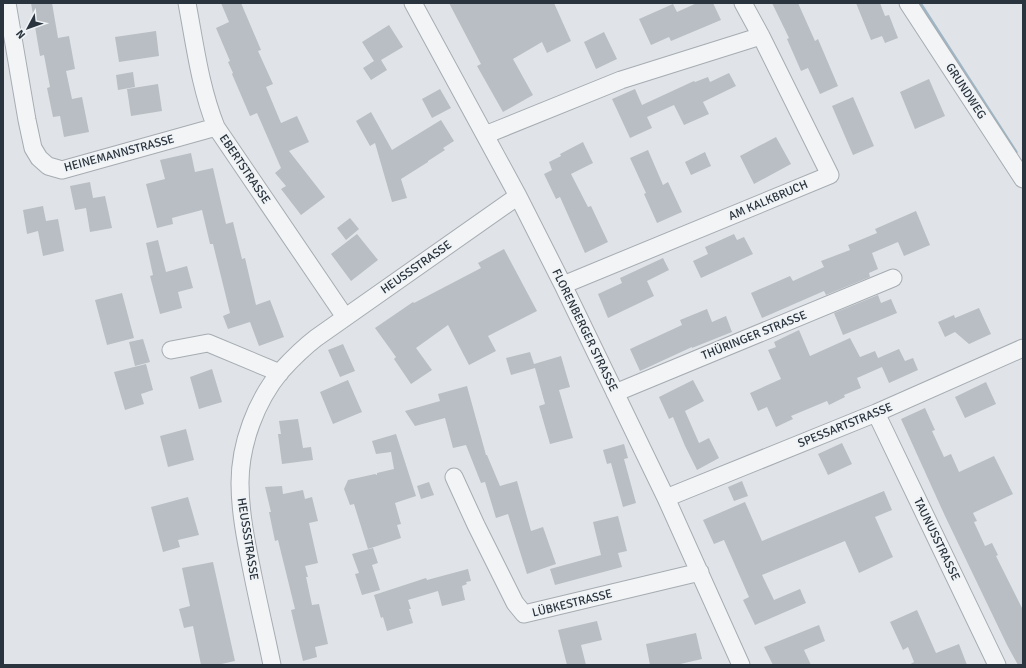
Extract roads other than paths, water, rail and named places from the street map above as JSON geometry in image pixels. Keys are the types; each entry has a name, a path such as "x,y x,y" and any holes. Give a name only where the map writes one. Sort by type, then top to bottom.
{"street":[{"name":"HEINEMANNSTRASSE","path":"6,3 27,120 34,148 39,158 48,166 62,170 216,127"},
{"name":"EBERTSTRASSE","path":"187,3 201,81 216,127 345,317"},
{"name":"FLORENBERGER STRASSE","path":"413,3 518,196 563,285 666,498 741,665"},
{"name":"AM KALKBRUCH","path":"563,285 830,175 743,3"},
{"name":"GRUNDWEG","path":"908,3 1023,179"},
{"path":"485,135 621,80 761,36"},
{"name":"HEUSSSTRASSE","path":"272,665 244,529 240,482 244,452 251,426 262,399 280,373 316,338 518,196"},
{"name":"THÜRINGER STRASSE","path":"615,393 893,278"},
{"path":"171,350 208,342 280,373"},
{"name":"SPESSARTSTRASSE","path":"666,498 876,413 1023,348"},
{"name":"TAUNUSSTRASSE","path":"876,413 997,665"},
{"name":"LÜBKESTRASSE","path":"454,477 514,603 524,614 700,572"}],"waterway":[{"path":"919,3 1015,152"}]}
